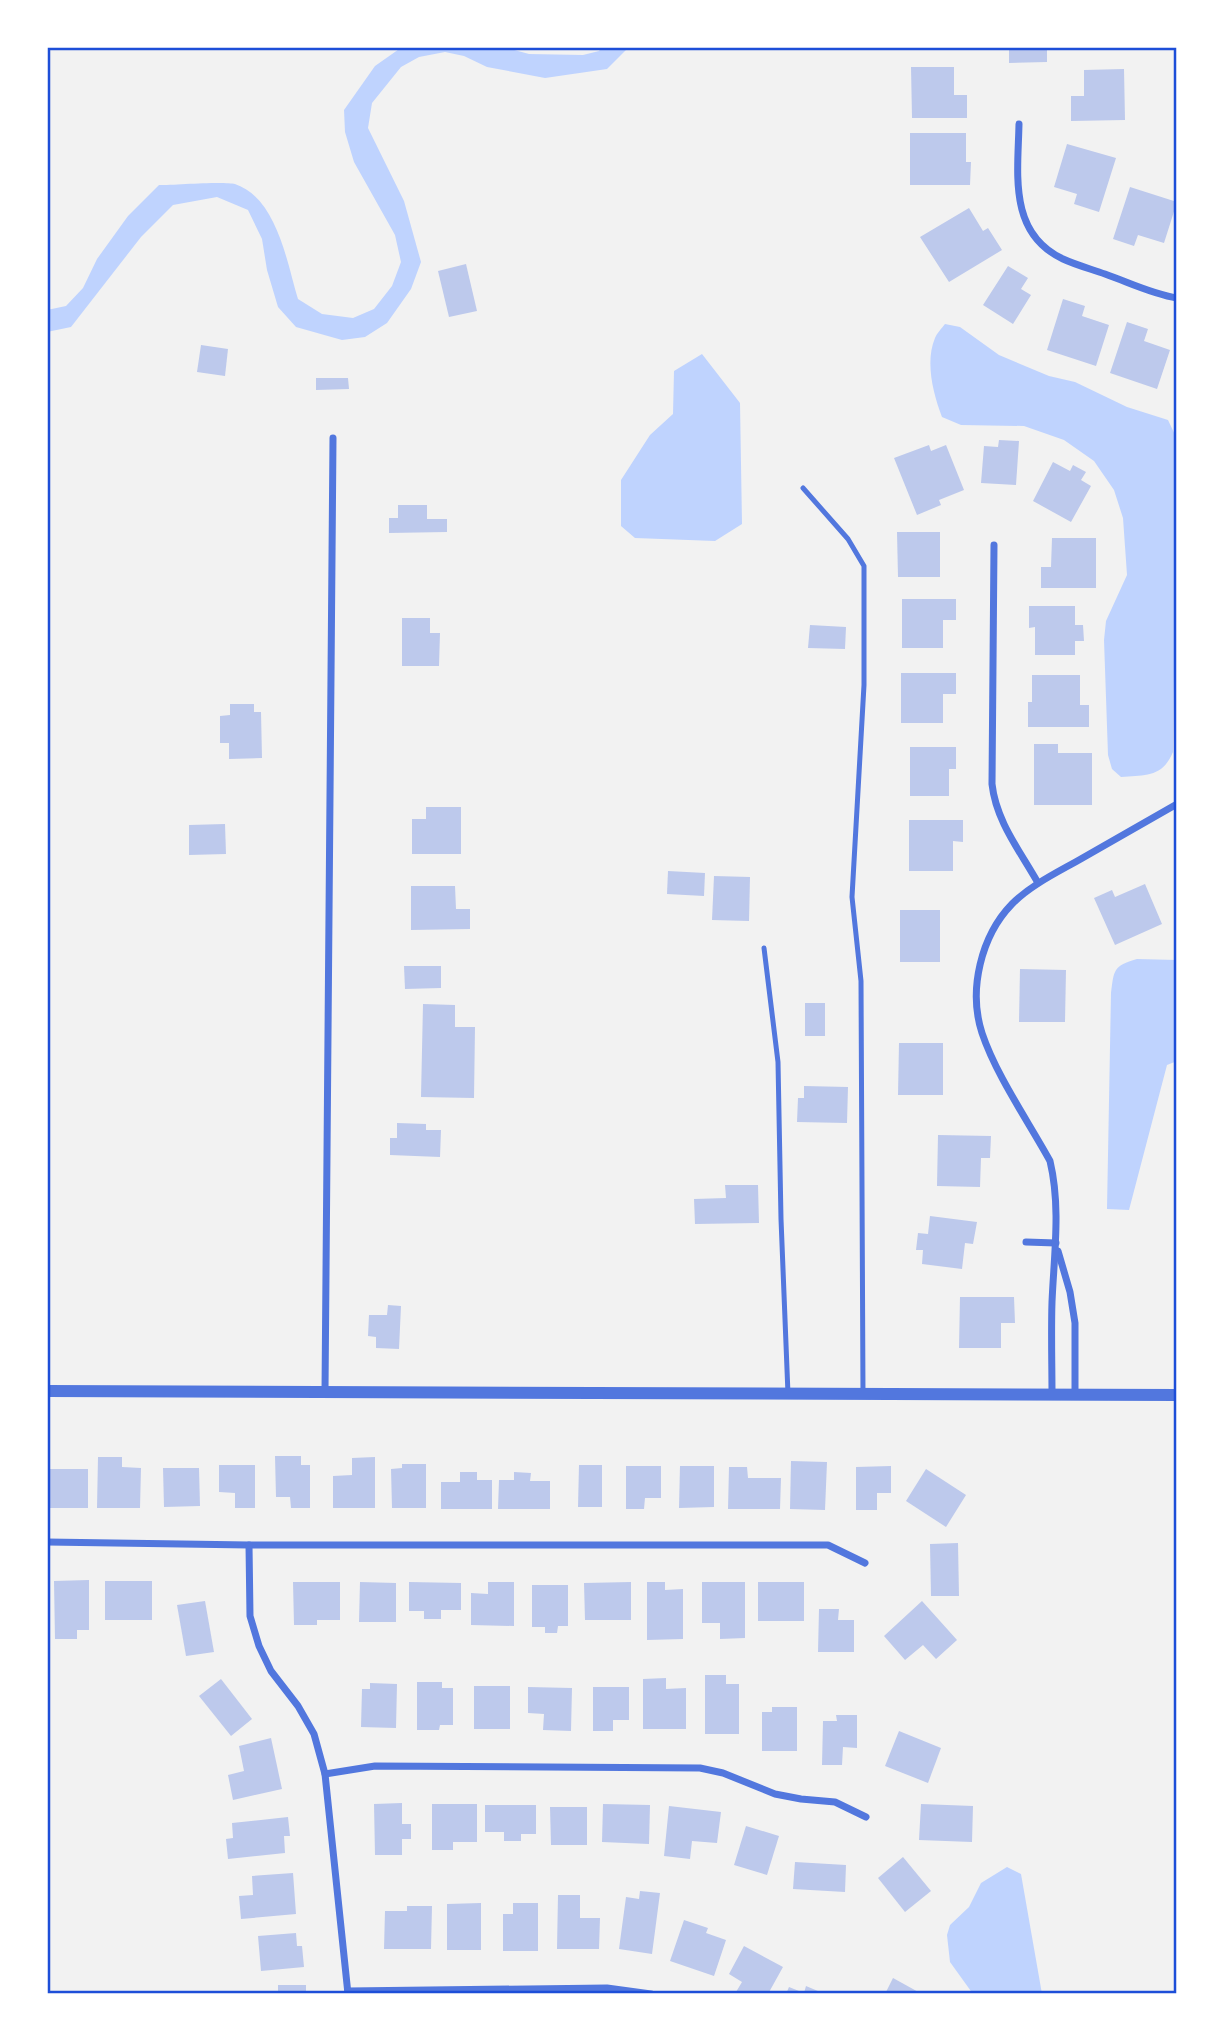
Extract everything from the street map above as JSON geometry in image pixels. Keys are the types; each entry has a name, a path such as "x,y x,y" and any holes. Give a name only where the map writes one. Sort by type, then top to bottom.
{"street":[{"path":"1019,124 1017,194 1031,231 1044,246 1062,259 1177,298"},
{"path":"325,1392 333,438"},
{"path":"994,545 994,799 999,816 1038,883"},
{"path":"1052,1395 1055,1180 1050,1161 989,1051 977,1010 977,988 986,945 1012,904 1038,883 1177,804"},
{"path":"1026,1242 1056,1243"},
{"path":"1056,1243 1070,1292 1075,1323 1075,1395"},
{"path":"47,1391 1177,1395"},
{"path":"47,1542 249,1545 828,1545 865,1563"},
{"path":"249,1545 250,1616 258,1646 271,1671 298,1706 314,1734 325,1774 348,1992 607,1988 651,1994"},
{"path":"325,1774 374,1766 700,1768 723,1773 775,1794 801,1800 835,1802 866,1817"}],"lane":[{"path":"803,488 848,539 864,566 864,685 852,897 862,981 863,1394"},
{"path":"764,948 778,1062 788,1394"}],"water":[{"path":"402,47 503,47 529,54 583,55 599,51 602,47 629,47 607,69 545,78 487,67 464,56 445,52 419,57 401,67 372,103 368,128 404,201 421,262 411,289 387,323 365,337 342,340 296,327 278,307 267,270 262,239 248,210 217,197 173,205 141,237 71,327 47,332 47,310 66,306 83,288 97,259 128,216 159,185 229,183 249,191 261,203 278,233 298,299 322,314 353,318 374,309 392,286 401,262 395,235 354,162 345,132 344,110 375,66"},
{"path":"945,324 960,327 999,355 1049,376 1075,382 1127,407 1168,420 1177,439 1173,752 1164,767 1152,774 1121,777 1112,769 1108,755 1104,640 1106,621 1127,575 1123,518 1114,490 1094,461 1064,440 1024,426 961,425 942,417 930,367 935,338"},
{"path":"702,354 740,403 742,524 715,541 635,538 621,526 621,480 650,435 673,414 674,371"},
{"path":"1137,959 1177,960 1177,1061 1167,1065 1129,1210 1107,1209 1111,993 1116,970"},
{"path":"1007,1867 1021,1874 1042,1994 973,1994 950,1962 947,1935 950,1925 969,1907 981,1883"}],"building":[{"path":"1009,47 1047,47 1047,62 1009,63"},
{"path":"911,67 954,67 954,95 967,95 967,118 912,118"},
{"path":"1124,69 1125,120 1071,121 1071,96 1084,96 1084,70"},
{"path":"910,133 966,133 966,162 971,162 970,185 910,185"},
{"path":"1067,144 1116,158 1099,212 1074,204 1077,194 1054,187"},
{"path":"1130,187 1177,202 1164,243 1138,235 1134,246 1113,239"},
{"path":"969,208 983,231 988,228 1002,250 949,282 920,237"},
{"path":"466,264 477,311 449,317 438,271"},
{"path":"1008,266 1028,278 1021,289 1031,295 1013,324 983,305"},
{"path":"1063,299 1085,306 1082,316 1109,325 1096,366 1047,350"},
{"path":"1127,322 1148,329 1144,341 1170,350 1157,389 1110,373"},
{"path":"201,345 228,349 225,376 197,372"},
{"path":"316,378 348,378 349,389 316,390"},
{"path":"999,440 1019,441 1016,485 981,483 984,446 998,447"},
{"path":"929,445 931,451 946,445 964,490 939,500 941,505 917,515 894,458"},
{"path":"1053,462 1070,471 1073,465 1086,472 1081,480 1091,486 1071,522 1033,501"},
{"path":"398,505 427,505 427,519 447,519 447,532 389,533 389,518 398,518"},
{"path":"897,532 940,532 940,577 898,577"},
{"path":"1052,538 1096,538 1096,588 1041,588 1041,567 1051,567"},
{"path":"902,599 956,599 956,620 943,620 943,648 902,648"},
{"path":"1029,606 1075,606 1075,625 1083,625 1084,641 1075,641 1075,655 1035,655 1035,627 1029,628"},
{"path":"402,618 430,618 430,633 440,633 439,666 402,666"},
{"path":"810,625 846,627 845,649 808,648"},
{"path":"901,673 956,673 956,694 943,694 943,723 901,723"},
{"path":"1032,675 1080,675 1080,705 1089,705 1089,727 1028,727"},
{"path":"230,704 254,704 254,712 261,712 262,758 229,759 229,743 220,743 220,716 230,715"},
{"path":"1034,744 1058,744 1058,753 1092,753 1092,805 1034,805"},
{"path":"910,747 956,747 956,769 949,769 949,796 910,796"},
{"path":"426,807 461,807 461,854 412,854 412,819 426,819"},
{"path":"909,820 963,820 963,842 953,841 953,871 909,871"},
{"path":"225,824 226,854 189,855 189,825"},
{"path":"668,871 705,873 704,896 667,894"},
{"path":"714,876 750,877 749,921 712,920"},
{"path":"1145,884 1162,924 1115,945 1094,898 1112,890 1115,897"},
{"path":"411,886 455,886 456,909 470,909 470,929 411,930"},
{"path":"900,910 940,910 940,962 900,962"},
{"path":"404,966 441,966 441,988 405,989"},
{"path":"1020,969 1066,970 1065,1022 1019,1022"},
{"path":"805,1003 825,1003 825,1036 805,1036"},
{"path":"423,1004 455,1005 455,1027 475,1027 474,1098 421,1097"},
{"path":"899,1043 943,1043 943,1095 898,1095"},
{"path":"804,1086 848,1087 847,1123 797,1122 798,1098 804,1098"},
{"path":"397,1123 426,1124 426,1130 441,1130 440,1157 390,1155 390,1138 397,1138"},
{"path":"938,1135 991,1136 990,1158 981,1158 980,1187 937,1186"},
{"path":"725,1185 758,1185 759,1223 695,1224 694,1199 726,1198"},
{"path":"930,1216 977,1222 973,1244 965,1243 962,1269 922,1264 923,1250 916,1250 918,1233 928,1234"},
{"path":"960,1297 1014,1297 1015,1323 1001,1323 1001,1348 959,1348"},
{"path":"388,1305 401,1306 399,1349 376,1348 376,1337 368,1336 369,1315 387,1315"},
{"path":"275,1456 301,1456 301,1465 310,1465 310,1508 291,1508 290,1497 276,1497"},
{"path":"98,1457 122,1457 122,1467 141,1468 140,1508 97,1508"},
{"path":"375,1457 375,1508 333,1508 333,1476 352,1475 352,1458"},
{"path":"791,1461 827,1462 825,1510 790,1509"},
{"path":"402,1464 426,1464 426,1508 392,1508 391,1469 402,1468"},
{"path":"219,1465 255,1465 255,1508 235,1508 235,1493 219,1492"},
{"path":"579,1465 602,1465 602,1507 578,1507"},
{"path":"626,1466 661,1466 661,1498 645,1498 644,1509 626,1509"},
{"path":"680,1466 714,1466 714,1507 679,1508"},
{"path":"891,1466 891,1493 877,1493 877,1510 856,1510 856,1467"},
{"path":"729,1467 747,1467 748,1478 781,1478 780,1509 728,1509"},
{"path":"163,1468 199,1468 200,1506 164,1507"},
{"path":"47,1469 88,1469 88,1508 47,1508"},
{"path":"926,1469 966,1495 946,1527 906,1501"},
{"path":"460,1472 477,1472 477,1480 492,1480 492,1509 441,1509 441,1482 460,1482"},
{"path":"514,1472 531,1473 530,1481 550,1481 550,1509 498,1509 499,1480 514,1480"},
{"path":"958,1543 959,1596 931,1596 930,1544"},
{"path":"89,1580 89,1630 77,1630 77,1639 55,1639 54,1581"},
{"path":"105,1581 152,1581 152,1620 105,1620"},
{"path":"293,1582 340,1582 340,1620 317,1620 317,1625 294,1625"},
{"path":"360,1582 396,1583 396,1622 359,1622"},
{"path":"409,1582 461,1583 461,1610 441,1610 441,1619 424,1619 424,1611 409,1611"},
{"path":"488,1582 514,1582 514,1626 471,1625 471,1593 488,1594"},
{"path":"631,1582 631,1620 585,1620 584,1583"},
{"path":"647,1582 665,1582 665,1590 683,1589 683,1639 647,1640"},
{"path":"702,1582 745,1582 745,1638 720,1639 720,1623 702,1623"},
{"path":"758,1582 804,1582 804,1621 758,1621"},
{"path":"532,1585 568,1585 568,1626 558,1626 557,1633 545,1633 545,1627 532,1627"},
{"path":"205,1601 214,1652 186,1656 177,1605"},
{"path":"922,1601 957,1640 936,1659 923,1645 905,1660 884,1636"},
{"path":"819,1609 839,1609 838,1620 854,1620 854,1652 818,1652"},
{"path":"705,1675 726,1675 726,1684 739,1684 739,1734 705,1734"},
{"path":"666,1678 666,1689 686,1688 686,1729 643,1729 643,1679"},
{"path":"221,1679 252,1719 231,1736 199,1696"},
{"path":"417,1682 442,1682 442,1688 453,1688 453,1725 440,1725 439,1730 417,1730"},
{"path":"370,1683 397,1684 396,1728 361,1727 362,1689 370,1689"},
{"path":"474,1686 510,1686 510,1729 474,1729"},
{"path":"528,1687 572,1688 571,1731 543,1730 544,1714 528,1713"},
{"path":"593,1687 629,1687 629,1720 613,1720 613,1731 593,1731"},
{"path":"772,1707 797,1707 797,1751 762,1751 762,1712 772,1712"},
{"path":"836,1715 857,1715 857,1748 843,1747 842,1765 822,1765 823,1721 837,1721"},
{"path":"899,1731 941,1748 928,1783 885,1766"},
{"path":"271,1738 282,1789 233,1800 228,1775 244,1771 239,1746"},
{"path":"402,1803 402,1824 411,1824 411,1839 402,1839 402,1855 375,1855 374,1804"},
{"path":"432,1804 477,1804 477,1842 453,1842 453,1850 432,1850"},
{"path":"603,1804 650,1805 649,1844 602,1842"},
{"path":"921,1804 973,1806 972,1842 919,1840"},
{"path":"485,1805 536,1805 536,1834 521,1834 521,1841 504,1841 504,1832 485,1832"},
{"path":"669,1806 721,1812 717,1843 692,1841 690,1859 664,1856"},
{"path":"550,1807 587,1807 587,1845 551,1845"},
{"path":"288,1817 290,1836 284,1836 285,1853 228,1859 226,1839 233,1838 232,1823"},
{"path":"746,1826 779,1836 767,1875 734,1865"},
{"path":"903,1857 931,1891 905,1912 878,1878"},
{"path":"795,1862 846,1865 845,1892 793,1889"},
{"path":"293,1873 296,1914 241,1919 239,1896 253,1895 252,1876"},
{"path":"640,1891 660,1893 652,1954 619,1949 626,1897 639,1899"},
{"path":"558,1895 580,1895 580,1918 600,1918 599,1949 557,1949"},
{"path":"481,1903 481,1950 447,1950 447,1904"},
{"path":"513,1903 538,1903 538,1951 503,1951 503,1914 513,1914"},
{"path":"407,1906 432,1906 431,1949 384,1949 385,1911 407,1911"},
{"path":"684,1920 708,1928 706,1933 726,1940 714,1976 670,1961"},
{"path":"296,1933 297,1946 302,1946 304,1967 261,1971 258,1936"},
{"path":"744,1946 783,1967 768,1994 736,1992 742,1982 729,1974"},
{"path":"893,1978 922,1994 885,1994"},
{"path":"278,1985 306,1985 306,1994 278,1994"},
{"path":"806,1986 825,1994 786,1994 789,1987 804,1993"}]}
